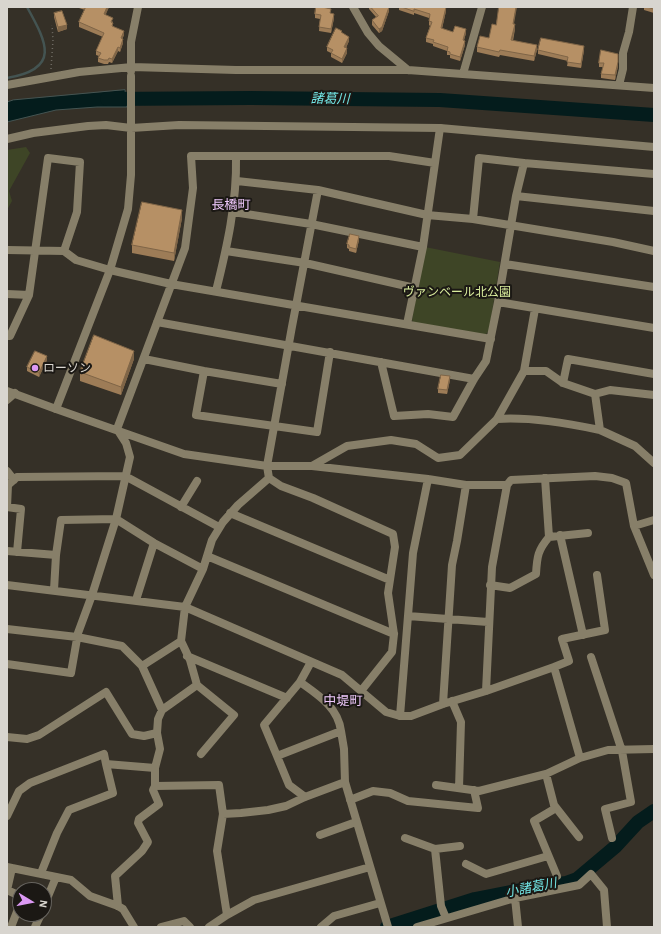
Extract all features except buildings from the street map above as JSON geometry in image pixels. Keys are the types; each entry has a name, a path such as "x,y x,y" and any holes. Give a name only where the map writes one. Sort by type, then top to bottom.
{"street":[{"path":"56,409 110,270 128,209 131,175 132,125 131,42 138,7"},
{"path":"353,7 368,33 379,46 408,70"},
{"path":"463,74 482,7"},
{"path":"619,85 633,7"},
{"path":"7,84 79,72 408,70 654,88"},
{"path":"7,139 33,133 106,125 440,128 654,147"},
{"path":"407,324 423,247 440,128"},
{"path":"117,430 185,248 193,188 191,156 389,156 435,163"},
{"path":"216,291 226,251 233,212 236,181 236,157"},
{"path":"7,336 10,336 29,295 48,158 80,162 77,212 64,251"},
{"path":"473,219 479,158 654,174"},
{"path":"381,362 394,416 428,414 453,417 474,379 486,361 505,264 516,196 524,163"},
{"path":"236,181 318,190 427,215 473,219 613,242 654,251"},
{"path":"318,190 305,263 295,305 267,466 269,478 281,486 312,498 392,534 395,547 388,593 394,634 392,652 361,691"},
{"path":"516,196 654,211"},
{"path":"233,212 311,224 423,247"},
{"path":"7,250 64,251 76,260 110,270 171,284 407,324 491,340"},
{"path":"226,251 305,263 415,288"},
{"path":"505,264 654,287"},
{"path":"7,294 29,295"},
{"path":"498,302 654,328"},
{"path":"312,466 347,446 391,440 416,444 438,458 460,455 497,419 524,371 535,309"},
{"path":"157,322 288,344 474,379"},
{"path":"204,371 196,415 317,432 330,352"},
{"path":"563,383 568,358 654,374"},
{"path":"144,359 282,384"},
{"path":"524,371 546,371 563,383 595,394 610,390 654,395"},
{"path":"7,400 11,392 184,454 267,466 312,466 428,479 466,485 507,485"},
{"path":"595,394 600,430"},
{"path":"497,419 516,418 549,421 600,430 635,446 654,463"},
{"path":"7,664 71,672 77,637 116,519 130,457 126,443 117,430"},
{"path":"7,471 14,480"},
{"path":"17,552 21,509 7,507 8,485 17,477 125,476 219,527"},
{"path":"486,691 488,622 492,567 507,485 511,480 595,476 612,478 626,483 634,526 650,561 654,575"},
{"path":"201,754 234,715 197,685 190,660 181,640 185,607 203,569 212,540 219,527 238,504 258,489 269,478"},
{"path":"545,478 549,537"},
{"path":"400,716 413,553 428,479"},
{"path":"181,507 197,481"},
{"path":"443,704 452,565 466,485"},
{"path":"230,513 390,580"},
{"path":"54,590 56,555 61,520 116,519 154,543 203,569"},
{"path":"634,526 654,520"},
{"path":"490,585 510,588 536,574 536,560 540,548 549,537 588,533"},
{"path":"560,535 583,635"},
{"path":"136,600 154,543"},
{"path":"7,551 56,555"},
{"path":"207,556 394,634"},
{"path":"7,585 185,607 342,675 386,712 400,716 411,716 569,661 562,639 605,630 598,575"},
{"path":"408,616 488,622"},
{"path":"7,629 77,637 122,646 142,666 162,710"},
{"path":"142,666 181,640"},
{"path":"187,656 287,698"},
{"path":"590,657 622,750 631,802 604,809 612,838"},
{"path":"304,797 289,785 264,725 300,682 311,662"},
{"path":"554,667 580,758"},
{"path":"300,682 327,702 340,723 344,749 345,782 387,925"},
{"path":"118,906 115,876 142,851 148,842 138,824 139,819 159,804 153,790 155,786 155,768 160,749 158,719 162,710 197,685"},
{"path":"7,737 27,739 39,735 106,692 132,734 144,736 158,733"},
{"path":"452,702 461,722 460,788"},
{"path":"277,756 341,731"},
{"path":"436,784 479,791 546,774 580,758 608,750 654,749"},
{"path":"7,816 19,792 30,783 104,754 113,793 69,810 57,833 41,873"},
{"path":"106,764 155,768"},
{"path":"546,774 554,805 579,837"},
{"path":"223,814 268,810 286,806 304,797 345,782"},
{"path":"155,786 219,785 223,814 217,851 227,916"},
{"path":"350,800 373,791 390,793 408,801 478,808 474,790"},
{"path":"556,808 534,821 557,876"},
{"path":"320,835 356,822"},
{"path":"405,838 435,848 460,846"},
{"path":"435,848 441,906 446,916"},
{"path":"466,864 486,874 548,856"},
{"path":"7,890 10,867 71,880 90,896 123,909 134,927"},
{"path":"209,927 254,900 370,868"},
{"path":"417,927 446,916 515,898 579,885 591,874 604,890 607,927"},
{"path":"52,887 56,877"},
{"path":"515,898 518,927"},
{"path":"321,927 334,916 380,903"},
{"path":"161,927 184,921 190,927"}],"path":[{"path":"49,77 53,40 52,25"}],"green space":[{"path":"26,147 30,153 9,191 12,201 7,210 7,150"},
{"name":"ヴァンベール北公園","path":"425,247 500,262 489,331 485,335 414,324 412,320"}],"water":[{"path":"125,90 127,107 97,107 56,110 7,122 7,102 13,100"}],"waterway":[{"path":"7,78 24,74 36,68 42,61 45,53 44,43 40,32 27,7"},
{"name":"諸葛川","path":"107,99 251,98 440,100 654,115"},
{"name":"小諸葛川","path":"387,927 475,899 536,887 566,883 577,879 615,847 638,822 654,811"}],"place":[{"name":"ローソン","path":"35,368"}],"district":[{"name":"長橋町","path":"231,205"},
{"name":"中堤町","path":"343,701"}]}
